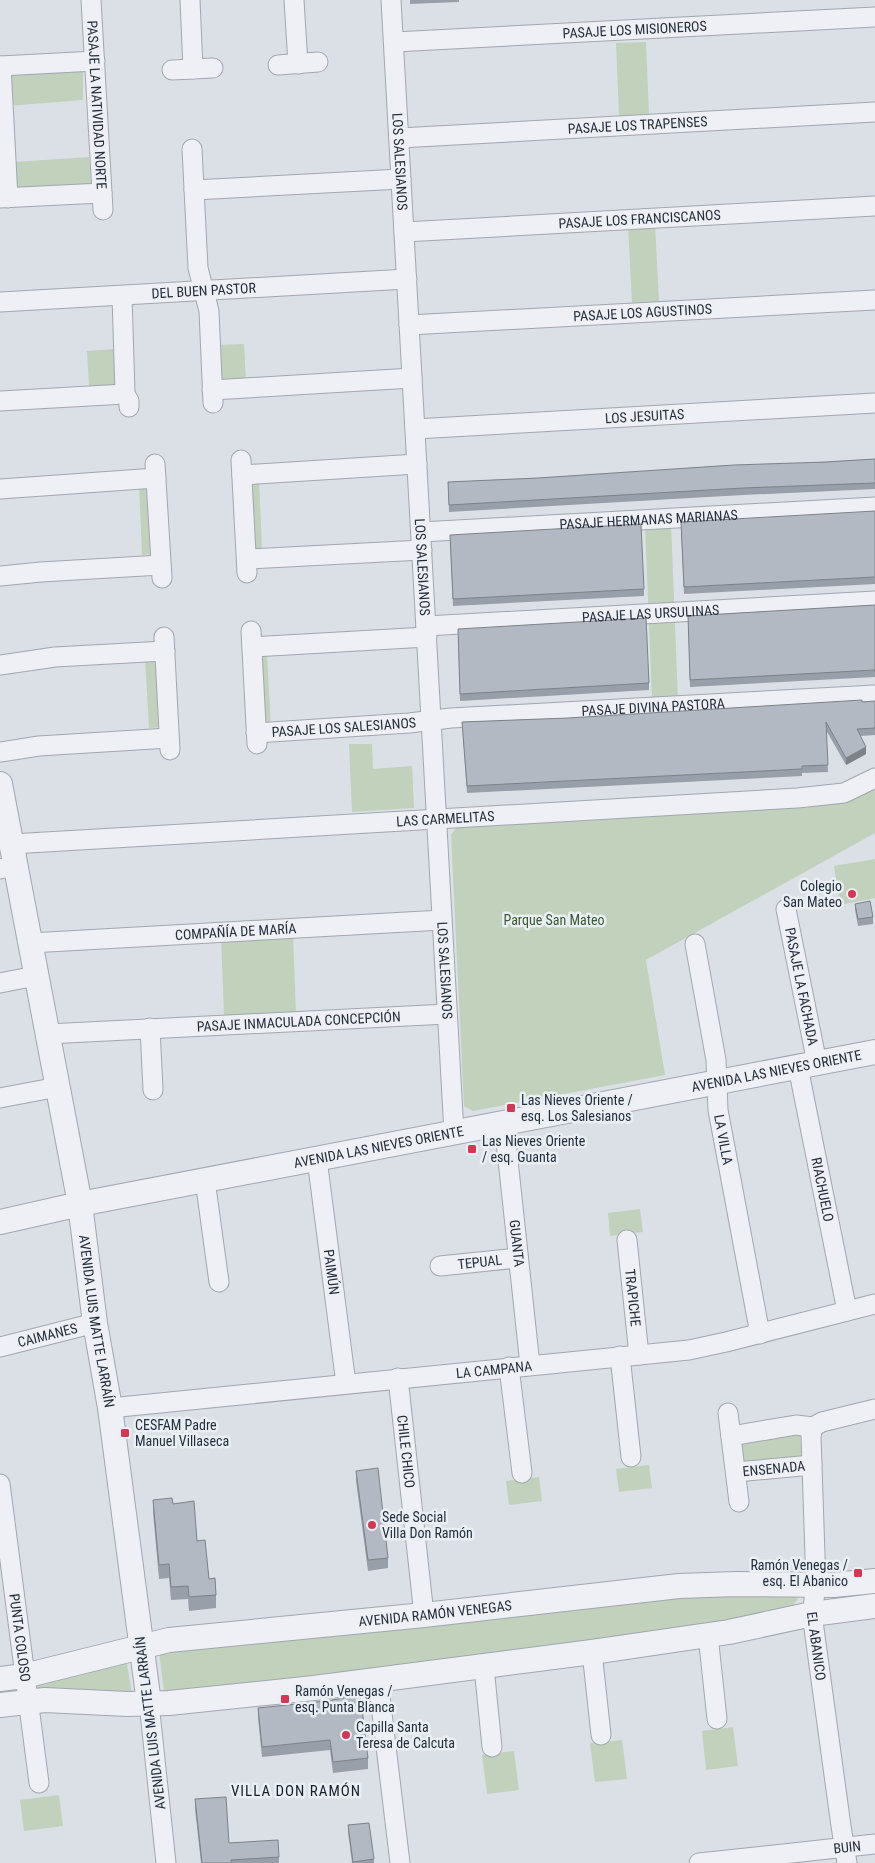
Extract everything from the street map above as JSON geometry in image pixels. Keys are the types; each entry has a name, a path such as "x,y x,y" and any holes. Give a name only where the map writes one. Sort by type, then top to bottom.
{"street":[{"name":"PASAJE LA NATIVIDAD NORTE","path":"4,198 103,201 91,0"},
{"path":"190,0 194,69"},
{"path":"294,0 298,64"},
{"name":"LOS SALESIANOS","path":"391,0 454,1133"},
{"name":"PASAJE LOS MISIONEROS","path":"394,42 875,18"},
{"path":"4,198 1,66 95,61"},
{"path":"278,65 318,62"},
{"path":"172,70 213,68"},
{"name":"PASAJE LOS TRAPENSES","path":"399,138 875,112"},
{"path":"192,149 198,268 209,311 213,396 412,378"},
{"path":"194,190 401,179"},
{"name":"PASAJE LOS FRANCISCANOS","path":"404,232 875,206"},
{"name":"DEL BUEN PASTOR","path":"0,302 407,279"},
{"path":"0,401 127,400 122,296"},
{"name":"PASAJE LOS AGUSTINOS","path":"409,326 875,300"},
{"name":"LOS JESUITAS","path":"415,428 875,403"},
{"name":"PASAJE HERMANAS MARIANAS","path":"417,464 241,468 247,566 421,541 875,507"},
{"path":"0,489 155,471 162,572 0,576"},
{"name":"PASAJE LAS URSULINAS","path":"426,632 875,601"},
{"name":"PASAJE LOS SALESIANOS","path":"426,632 251,639 256,738 431,721"},
{"path":"0,665 164,644 170,744 39,746 0,752"},
{"name":"PASAJE DIVINA PASTORA","path":"431,721 451,718 875,695"},
{"name":"LAS CARMELITAS","path":"9,860 437,819 834,795 853,790 875,778"},
{"name":"AVENIDA LUIS MATTE LARRAÍN","path":"0,784 9,860 30,943 80,1204 110,1408 149,1703 166,1863"},
{"name":"PASAJE LA FACHADA","path":"786,909 807,1065"},
{"name":"COMPAÑÍA DE MARÍA","path":"30,943 442,920"},
{"name":"LA VILLA","path":"695,944 716,1060 718,1110 760,1334"},
{"path":"0,983 36,976"},
{"name":"PASAJE INMACULADA CONCEPCIÓN","path":"47,1034 447,1014"},
{"path":"150,1028 153,1090"},
{"name":"AVENIDA LAS NIEVES ORIENTE","path":"0,1222 80,1204 875,1052"},
{"name":"RIACHUELO","path":"807,1065 846,1311"},
{"path":"0,1098 58,1087"},
{"name":"GUANTA","path":"504,1123 530,1365"},
{"name":"PAIMÚN","path":"316,1159 346,1384"},
{"path":"206,1180 219,1282"},
{"name":"TRAPICHE","path":"627,1240 631,1457"},
{"name":"TEPUAL","path":"440,1266 518,1258"},
{"name":"LA CAMPANA","path":"110,1408 702,1348 875,1304"},
{"name":"CAIMANES","path":"0,1347 36,1336 96,1323"},
{"path":"509,1367 522,1473"},
{"name":"CHILE CHICO","path":"398,1378 424,1615"},
{"path":"731,1436 796,1425 813,1427 822,1422 875,1409"},
{"path":"728,1413 740,1502"},
{"name":"EL ABANICO","path":"813,1427 811,1436 816,1585 812,1614 846,1855"},
{"name":"ENSENADA","path":"736,1472 812,1465"},
{"name":"PUNTA COLOSO","path":"0,1484 5,1564 24,1676 39,1783"},
{"name":"AVENIDA RAMÓN VENEGAS","path":"0,1679 24,1676 169,1640 424,1615 679,1586 736,1584 816,1585 875,1580"},
{"path":"0,1705 63,1700 169,1703 378,1680 708,1635 812,1614 875,1606"},
{"path":"708,1635 717,1719"},
{"path":"592,1652 601,1735"},
{"path":"484,1667 492,1747"},
{"path":"378,1680 400,1863"},
{"name":"BUIN","path":"699,1863 846,1855 875,1844"}],"green space":[{"path":"646,42 649,115 619,116 616,43"},
{"path":"83,69 83,100 7,106 4,73"},
{"path":"89,157 91,185 16,189 14,162"},
{"path":"655,224 659,301 632,303 628,226"},
{"path":"244,344 246,380 218,382 216,345"},
{"path":"115,349 117,385 89,387 87,351"},
{"path":"259,478 262,549 250,549 246,479"},
{"path":"139,484 151,484 155,554 142,555"},
{"path":"671,523 678,699 652,700 645,524"},
{"path":"256,654 267,654 271,728 259,729"},
{"path":"158,657 161,727 149,728 145,658"},
{"path":"349,744 372,744 373,769 412,766 414,808 352,812"},
{"name":"Parque San Mateo","path":"875,790 875,833 646,960 665,1075 473,1111 464,1106 451,835 456,828 842,802"},
{"path":"875,859 875,898 840,905 834,866"},
{"path":"293,934 296,1014 224,1016 221,937"},
{"path":"640,1209 643,1232 610,1236 608,1213"},
{"path":"800,1434 802,1461 741,1466 740,1441"},
{"path":"649,1465 652,1488 619,1492 616,1469"},
{"path":"539,1477 542,1501 509,1505 506,1481"},
{"path":"689,1590 788,1591 798,1599 790,1609 697,1634 173,1695 164,1692 159,1652"},
{"path":"126,1658 132,1694 0,1695 0,1689 43,1684"},
{"path":"733,1727 738,1766 706,1770 702,1731"},
{"path":"622,1740 627,1779 595,1782 590,1743"},
{"path":"514,1751 519,1790 487,1794 482,1755"},
{"path":"59,1795 63,1826 24,1831 20,1800"}],"building":[{"path":"875,459 875,483 743,488 449,505 448,482 734,465"},
{"path":"875,511 875,577 684,587 681,522"},
{"path":"641,524 644,589 453,599 450,535"},
{"path":"875,605 875,670 690,680 688,616"},
{"path":"646,618 649,683 460,694 458,629"},
{"path":"862,700 862,702 875,701 875,728 857,729 866,747 846,758 826,722 828,765 802,766 802,769 467,786 462,722 568,718"},
{"path":"870,901 873,917 858,919 855,904"},
{"name":"Sede Social Villa Don Ramón","path":"378,1468 388,1558 368,1560 356,1471"},
{"path":"172,1498 173,1504 194,1501 197,1541 205,1540 209,1579 215,1578 216,1595 189,1597 188,1586 171,1587 169,1564 159,1565 153,1500"},
{"path":"360,1692 368,1758 333,1762 330,1740 262,1747 258,1708 326,1701 344,1698 344,1694"},
{"path":"226,1797 229,1843 278,1840 279,1857 231,1860 231,1863 202,1863 195,1799"},
{"path":"369,1823 374,1859 353,1862 348,1825"}],"place":[{"name":"Colegio San Mateo","path":"852,894"},
{"name":"Las Nieves Oriente / esq. Los Salesianos","path":"511,1108"},
{"name":"Las Nieves Oriente / esq. Guanta","path":"472,1149"},
{"name":"CESFAM Padre Manuel Villaseca","path":"125,1433"},
{"name":"Sede Social Villa Don Ramón","path":"372,1525"},
{"name":"Ramón Venegas / esq. El Abanico","path":"858,1573"},
{"name":"Ramón Venegas / esq. Punta Blanca","path":"285,1699"},
{"name":"Capilla Santa Teresa de Calcuta","path":"346,1735"}],"district":[{"name":"VILLA DON RAMÓN","path":"296,1791"}]}
